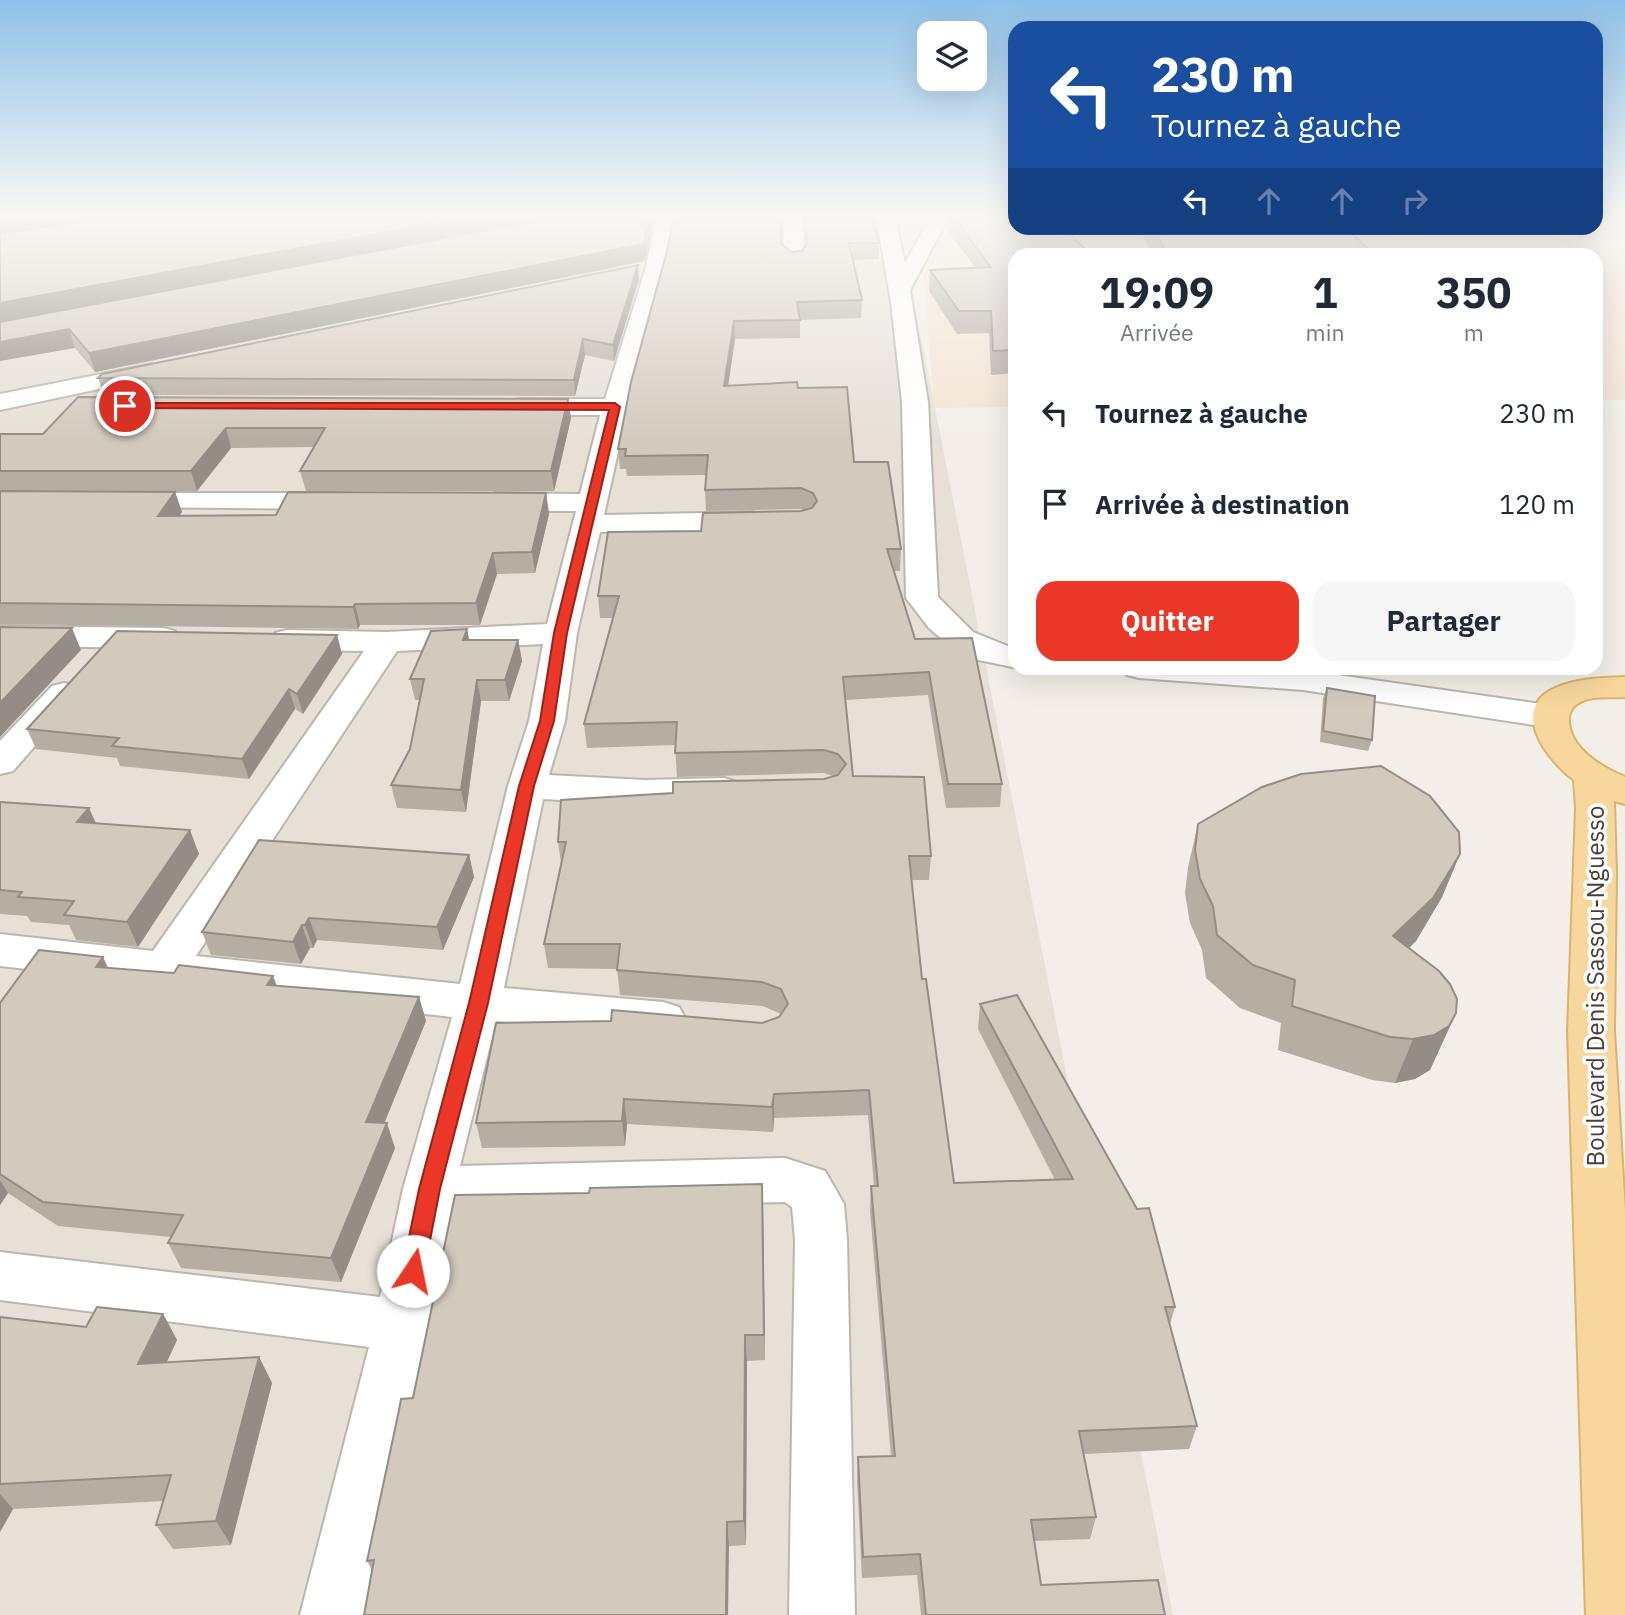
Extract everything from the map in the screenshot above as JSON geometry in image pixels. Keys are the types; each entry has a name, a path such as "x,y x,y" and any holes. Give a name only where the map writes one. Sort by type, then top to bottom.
{"main road":[{"path":"1608,784 1557,746 1549,730 1548,716 1555,704 1568,695 1586,689 1625,687"},
{"name":"Boulevard Denis Sassou-Nguesso","path":"1608,784 1598,822 1591,1018 1598,1227 1619,1615"}],"street":[{"path":"333,1615 402,1325 429,1189 478,1003 527,786 547,721 561,633 615,407 639,290"},
{"path":"900,290 915,402 922,598 938,621 960,640 983,652 1008,657"},
{"path":"0,403 173,366"},
{"path":"0,403 108,406"},
{"path":"492,407 615,407"},
{"path":"93,501 362,501"},
{"path":"471,502 589,513 776,521"},
{"path":"251,639 387,642 561,633"},
{"path":"0,636 197,639"},
{"path":"0,763 115,637"},
{"path":"165,968 387,642"},
{"path":"1235,675 1303,680 1548,716"},
{"path":"527,786 645,792 755,789"},
{"path":"0,950 478,1003 697,1022"},
{"path":"429,1189 785,1180 807,1186 818,1204 821,1240 822,1615"},
{"path":"0,1276 402,1325"}],"shaded area":[{"path":"0,290 912,290 1173,1615 0,1615"},
{"path":"925,290 1008,290 1008,407 934,408"},
{"path":"1603,290 1625,290 1625,400 1603,400"}],"building":[{"path":"0,290 69,290 0,303"},
{"path":"168,290 408,290 89,353 69,329 0,342 0,322"},
{"path":"513,290 630,290 613,345 583,339 574,380 98,378 102,374"},
{"path":"656,290 860,290 862,300 797,302 800,320 734,321 724,386 797,382 798,388 847,387 854,462 888,462 901,549 887,549 915,639 972,638 1002,784 948,784 929,672 843,677 853,776 924,777 931,856 909,856 922,979 926,979 954,1183 1073,1179 980,1004 1017,995 1137,1209 1149,1208 1175,1307 1165,1307 1197,1426 1079,1431 1096,1517 1031,1520 1041,1585 1158,1580 1165,1615 926,1615 920,1554 863,1557 858,1457 895,1456 871,1186 878,1186 869,1090 774,1094 772,1107 624,1099 622,1121 476,1123 496,1023 611,1021 612,1010 762,1023 779,1017 788,1004 781,989 762,982 617,970 620,944 544,944 566,842 558,842 561,800 673,793 673,782 824,779 838,775 846,764 838,754 824,750 675,753 677,722 584,724 619,596 598,596 608,532 701,531 703,513 801,511 812,508 817,501 813,493 801,488 705,490 708,455 625,456 626,449 618,449 631,382"},
{"path":"944,290 1008,290 1008,350 993,351 991,311 959,311"},
{"path":"78,397 568,399 551,471 300,471 325,428 226,428 191,471 0,471 0,434 43,434"},
{"path":"0,491 175,492 158,516 276,515 288,492 546,493 532,552 493,553 476,603 355,604 353,607 0,603"},
{"path":"0,627 72,628 0,703"},
{"path":"467,629 463,640 518,640 505,680 477,680 461,790 391,785 410,749 424,679 410,679 431,631"},
{"path":"117,631 337,635 297,694 289,689 242,759 112,746 119,738 27,729"},
{"path":"1327,688 1375,696 1372,740 1323,731"},
{"path":"1381,766 1430,796 1459,832 1460,854 1433,898 1393,936 1439,971 1450,984 1457,999 1456,1013 1449,1026 1434,1035 1413,1039 1390,1037 1292,1006 1295,980 1253,965 1217,935 1213,906 1200,879 1195,850 1198,824 1262,787 1301,774"},
{"path":"0,802 89,808 77,822 190,830 127,922 64,915 74,901 18,897 22,892 0,890"},
{"path":"259,840 469,855 437,927 309,918 293,942 202,932"},
{"path":"39,950 103,957 96,967 174,973 179,965 273,976 267,985 419,997 366,1122 387,1123 331,1258 168,1243 183,1215 43,1202 0,1174 0,1003"},
{"path":"762,1184 764,1335 745,1335 744,1521 727,1522 726,1615 364,1615 374,1560 367,1561 401,1399 413,1398 455,1195 589,1193 590,1188"},
{"path":"97,1307 163,1314 138,1364 259,1357 216,1521 156,1525 171,1475 0,1484 0,1317 86,1327"}],"route":[{"path":"125,406 615,407 561,633 547,721 527,786 478,1003 429,1189 413,1271"}]}
